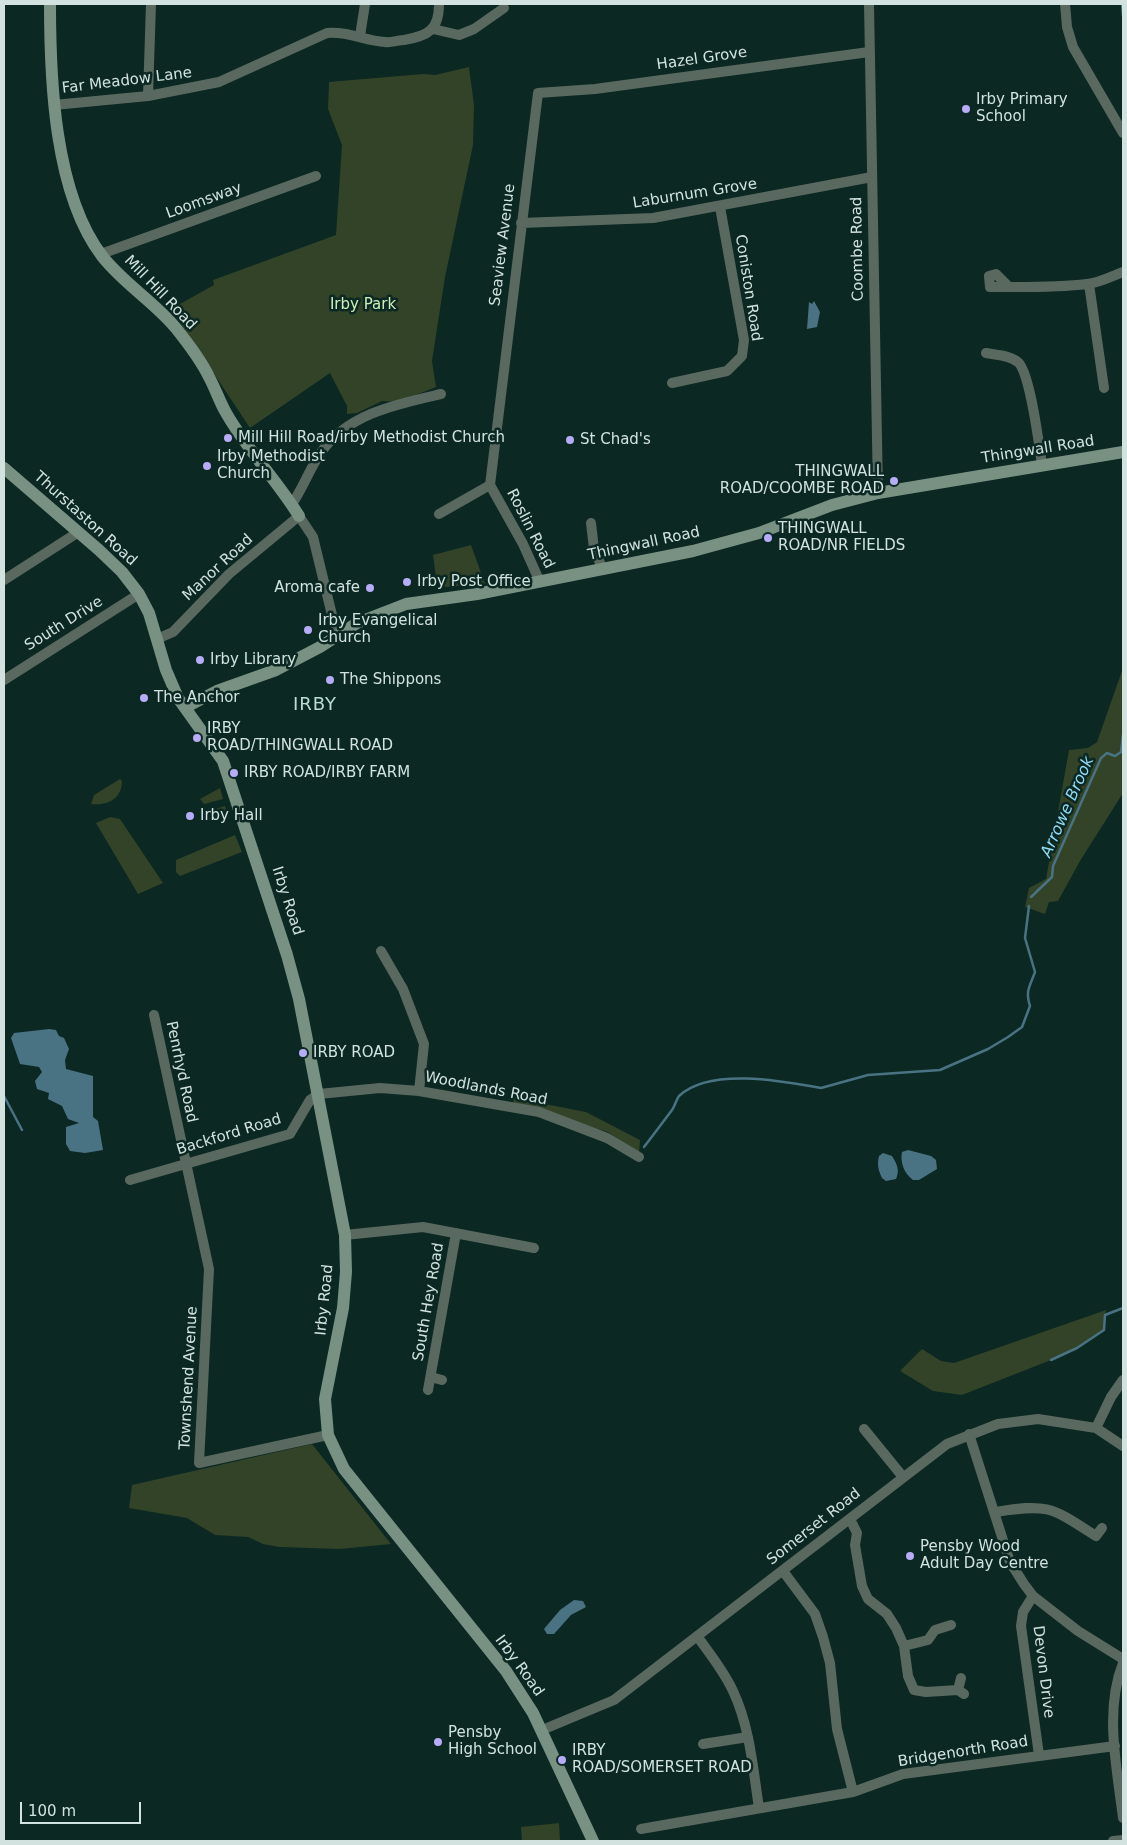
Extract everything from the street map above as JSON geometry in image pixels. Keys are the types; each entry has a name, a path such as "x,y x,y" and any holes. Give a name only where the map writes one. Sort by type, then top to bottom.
{"street":[{"name":"Mill Hill Road","path":"50,4 51,74 54,105 69,183 84,223 101,254 122,279 174,327 208,375 225,412 292,504 313,537 339,636"},
{"path":"148,96 152,4"},
{"path":"360,36 365,4"},
{"path":"439,4 439,14 433,29 459,35 474,29 504,8"},
{"name":"Coombe Road","path":"868,4 878,493"},
{"path":"1065,4 1067,28 1073,47 1123,133"},
{"name":"Far Meadow Lane","path":"54,105 148,96 219,82 327,33 360,36 385,42 427,35 433,29"},
{"name":"Hazel Grove","path":"538,94 869,52"},
{"name":"Seaview Avenue","path":"500,401 538,94"},
{"name":"Loomsway","path":"101,254 316,176"},
{"name":"Laburnum Grove","path":"521,222 654,218 872,177"},
{"name":"Coniston Road","path":"672,383 727,371 739,362 742,356 744,340 720,207"},
{"path":"1009,287 1088,284 1123,272"},
{"path":"1088,284 1104,388"},
{"path":"986,353 1011,358 1022,368 1036,419 1042,465"},
{"path":"292,504 303,488 320,454 335,435 362,417 440,394"},
{"name":"Roslin Road","path":"500,401 490,485 523,544 540,582"},
{"name":"Thingwall Road","path":"186,707 216,692 276,670 339,636 357,623 406,604 540,582 693,551 759,533 832,505 878,493 1123,452"},
{"name":"Thurstaston Road","path":"4,468 122,572 140,594 149,613 166,670 178,698 186,707"},
{"path":"439,514 490,485"},
{"name":"Manor Road","path":"157,640 173,632 229,574 299,516"},
{"path":"591,523 594,549 603,570"},
{"path":"4,580 77,533"},
{"name":"South Drive","path":"4,680 140,594"},
{"name":"Irby Road","path":"186,707 223,761 239,806 287,955 299,999 319,1094 325,1141 345,1236 346,1272 343,1308 325,1399 328,1435 344,1469 506,1671 542,1730 593,1841"},
{"path":"382,951 402,989 424,1044 419,1091"},
{"name":"Penrhyd Road","path":"154,1015 185,1165"},
{"name":"Woodlands Road","path":"319,1094 380,1088 419,1091 539,1112 607,1138 639,1157"},
{"name":"Backford Road","path":"130,1180 290,1134 310,1100 319,1094"},
{"name":"Townshend Avenue","path":"185,1165 209,1270 199,1463 328,1435"},
{"path":"345,1236 423,1227 534,1248"},
{"name":"South Hey Road","path":"428,1390 456,1232"},
{"name":"South Hey Road","path":"431,1378 442,1380"},
{"path":"1096,1428 1110,1397 1123,1380"},
{"name":"Somerset Road","path":"542,1730 614,1700 947,1444 998,1424 1038,1419 1096,1428 1123,1446"},
{"path":"864,1429 903,1477"},
{"path":"969,1434 996,1512 1010,1562 1033,1596 1078,1631 1123,1659"},
{"path":"996,1512 1036,1506 1057,1512 1096,1536 1102,1528"},
{"path":"850,1518 858,1533 855,1545 862,1586 868,1599 887,1614 896,1628 904,1646 908,1676 914,1690 961,1692 961,1678"},
{"path":"784,1571 815,1614 823,1636 830,1663 836,1729 853,1792"},
{"name":"Devon Drive","path":"1033,1596 1023,1612 1022,1626 1039,1755"},
{"path":"904,1646 928,1640 936,1630 951,1625"},
{"path":"697,1636 724,1674 734,1693 748,1737 759,1808"},
{"path":"1123,1663 1117,1678 1119,1717 1115,1746 1123,1818"},
{"path":"703,1744 748,1737"},
{"name":"Bridgenorth Road","path":"641,1829 853,1792 903,1774 1115,1746"},
{"path":"1114,1841 1123,1840"}],"green space":[{"name":"Irby Park","path":"469,67 474,105 473,145 445,277 432,361 436,387 398,402 382,401 357,413 347,414 347,406 330,373 250,428 171,309 214,285 213,280 336,235 342,145 328,109 329,82 423,74 435,75"},
{"path":"471,545 485,584 446,587 437,585 433,555"},
{"path":"1123,668 1123,793 1080,861 1058,901 1049,902 1045,914 1025,907 1029,888 1046,879 1069,750 1088,748 1097,742"},
{"path":"120,779 122,781 121,787 116,797 103,804 91,804 94,795"},
{"path":"220,788 223,799 204,804 200,799"},
{"path":"225,806 229,818 207,819 206,812"},
{"path":"110,817 120,819 163,883 138,894 96,823"},
{"path":"235,835 242,852 180,876 176,872 176,860"},
{"path":"514,1098 586,1112 640,1140 639,1155 608,1132 513,1104"},
{"path":"1106,1310 1104,1330 1077,1348 962,1395 933,1391 900,1371 922,1349 941,1361 954,1363"},
{"path":"312,1444 391,1544 340,1549 279,1547 263,1544 248,1537 215,1535 187,1518 129,1508 132,1485"},
{"path":"559,1823 560,1841 522,1841 521,1827"}],"water":[{"path":"814,301 820,312 817,327 807,329 809,302 812,304"},
{"path":"56,1030 59,1036 64,1038 69,1049 65,1060 66,1069 93,1076 93,1117 98,1121 103,1150 85,1153 70,1151 66,1144 66,1127 79,1123 68,1119 62,1106 48,1099 49,1093 37,1089 35,1081 42,1072 39,1067 20,1064 11,1038 14,1033"},
{"path":"908,1150 931,1156 936,1160 937,1169 919,1180 913,1180 907,1174 902,1164 902,1152"},
{"path":"883,1153 892,1156 895,1162 898,1170 896,1179 886,1181 882,1178 878,1162 879,1156"},
{"path":"574,1600 583,1601 586,1607 571,1615 554,1634 547,1634 544,1629 560,1610"}],"waterway":[{"name":"Arrowe Brook","path":"1122,4 1123,16"},
{"name":"Arrowe Brook","path":"1031,897 1052,877 1053,866 1101,758 1107,753 1115,756 1121,752 1123,735"},
{"name":"Arrowe Brook","path":"644,1147 672,1110 679,1096 692,1087 727,1079 747,1078 821,1088 868,1075 940,1070 988,1049 1008,1037 1022,1027 1030,1006 1028,992 1035,972 1025,938 1029,906"},
{"path":"4,1096 22,1130"},
{"path":"1051,1360 1077,1348 1104,1330 1105,1315 1123,1308"}],"place":[{"name":"Irby Primary School","path":"966,109"},
{"name":"Mill Hill Road/irby Methodist Church","path":"228,438"},
{"name":"St Chad's","path":"570,440"},
{"name":"Irby Methodist Church","path":"207,466"},
{"name":"THINGWALL ROAD/COOMBE ROAD","path":"894,481"},
{"name":"THINGWALL ROAD/NR FIELDS","path":"768,538"},
{"name":"Irby Post Office","path":"407,582"},
{"name":"Aroma cafe","path":"370,588"},
{"name":"Irby Evangelical Church","path":"308,630"},
{"name":"Irby Library","path":"200,660"},
{"name":"The Shippons","path":"330,680"},
{"name":"The Anchor","path":"144,698"},
{"name":"IRBY ROAD/THINGWALL ROAD","path":"197,738"},
{"name":"IRBY ROAD/IRBY FARM","path":"234,773"},
{"name":"Irby Hall","path":"190,816"},
{"name":"IRBY ROAD","path":"303,1053"},
{"name":"Pensby Wood Adult Day Centre","path":"910,1556"},
{"name":"Pensby High School","path":"438,1742"},
{"name":"IRBY ROAD/SOMERSET ROAD","path":"562,1760"}],"district":[{"name":"IRBY","path":"315,705"}]}
